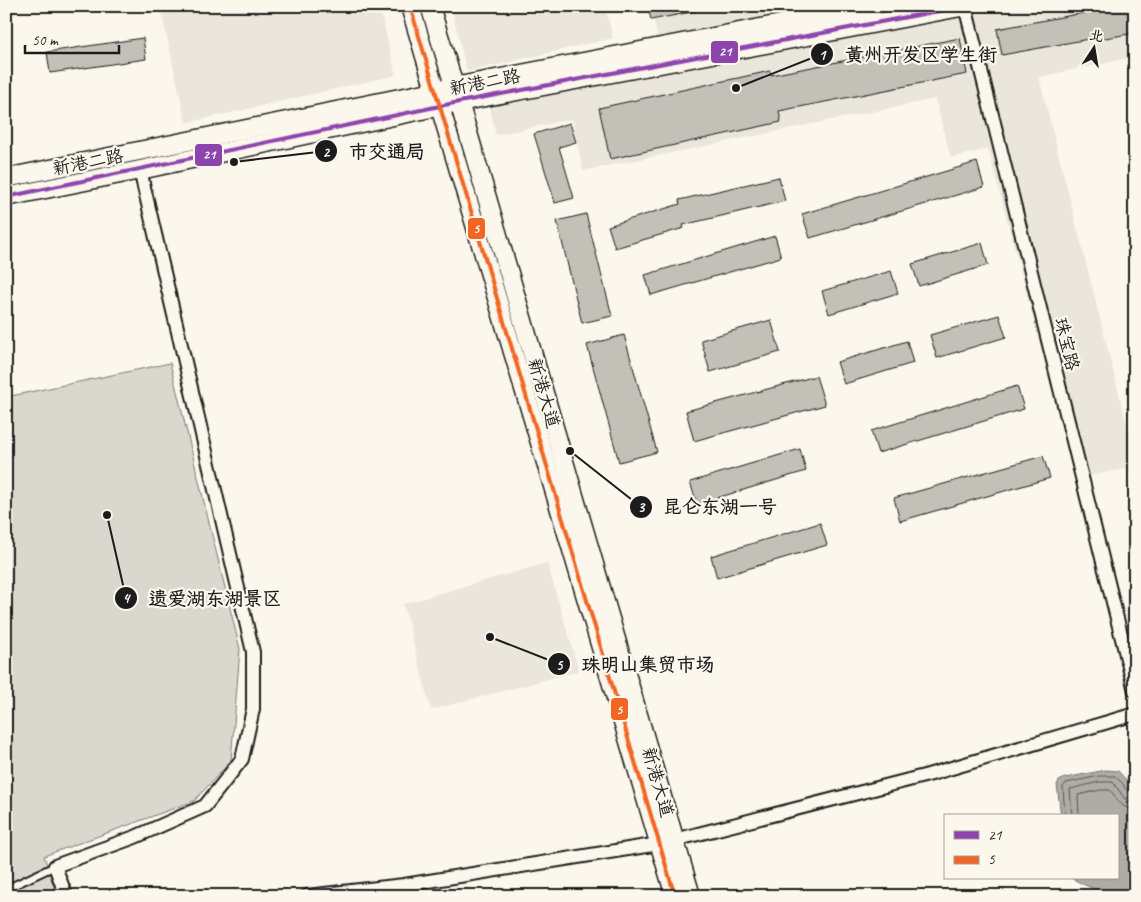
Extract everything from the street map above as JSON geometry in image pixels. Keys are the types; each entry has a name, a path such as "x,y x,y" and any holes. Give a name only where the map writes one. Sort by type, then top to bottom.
{"main road":[{"name":"新港大道","path":"410,6 667,842 691,896"},
{"name":"新港大道","path":"430,6 457,95 667,842 674,896"},
{"name":"新港二路","path":"6,197 140,170 438,99 875,6"},
{"name":"新港二路","path":"457,95 965,6"},
{"name":"新港二路","path":"6,178 438,99"}],"street":[{"name":"珠宝路","path":"965,6 1135,691"},
{"path":"66,896 55,866 135,837 205,806 242,759 253,709 253,652 140,170"},
{"path":"307,896 404,885 667,842 928,775 1135,714"}],"lane":[{"path":"6,889 55,866"}],"shaded area":[{"path":"160,6 379,6 396,75 186,123"},
{"path":"451,6 605,6 613,38 467,72"},
{"path":"651,6 1135,6 1135,57 1039,77 1135,457 1135,467 1076,478 988,149 951,158 935,99 583,171 572,119 496,135 482,72 657,36"},
{"path":"170,363 240,649 231,761 194,801 44,856 57,896 6,896 6,397"},
{"path":"547,563 579,671 431,710 403,604"}],"water":[{"path":"1106,770 1118,771 1134,792 1135,895 1103,895 1076,880 1118,880 1118,814 1061,814 1057,785 1059,781 1065,778"}],"building":[{"path":"648,6 697,6 697,11 651,20"},
{"path":"1109,6 1135,6 1135,33 1094,40 1094,38 1002,55 997,29 1089,12 1089,10"},
{"path":"143,38 146,59 50,73 47,52"},
{"path":"960,38 967,74 779,111 781,122 610,159 599,108 770,71 771,75"},
{"path":"570,123 576,142 559,147 574,198 555,203 534,134"},
{"path":"977,162 984,187 810,238 802,214"},
{"path":"779,177 785,201 683,225 684,228 615,248 608,226 680,204 679,200"},
{"path":"586,214 612,316 582,323 557,221"},
{"path":"775,236 781,257 651,295 645,275"},
{"path":"982,243 988,265 919,286 912,264"},
{"path":"891,271 898,293 829,314 822,291"},
{"path":"999,315 1006,337 937,358 930,335"},
{"path":"771,320 780,352 710,372 701,340"},
{"path":"624,335 657,452 619,462 587,345"},
{"path":"907,341 913,363 844,384 837,362"},
{"path":"816,376 825,405 694,441 686,411"},
{"path":"1017,386 1024,409 878,453 871,431"},
{"path":"800,449 806,471 697,504 690,482"},
{"path":"1043,456 1050,478 900,521 894,498"},
{"path":"820,523 827,545 717,578 711,556"}],"transit line":[{"name":"5","path":"410,6 675,896"},
{"name":"21","path":"6,197 459,102 965,6"}],"place":[{"name":"黄州开发区学生街","path":"736,88"},
{"name":"市交通局","path":"234,162"},
{"name":"昆仑东湖一号","path":"570,451"},
{"name":"遗爱湖东湖景区","path":"107,515"},
{"name":"珠明山集贸市场","path":"490,637"}]}
